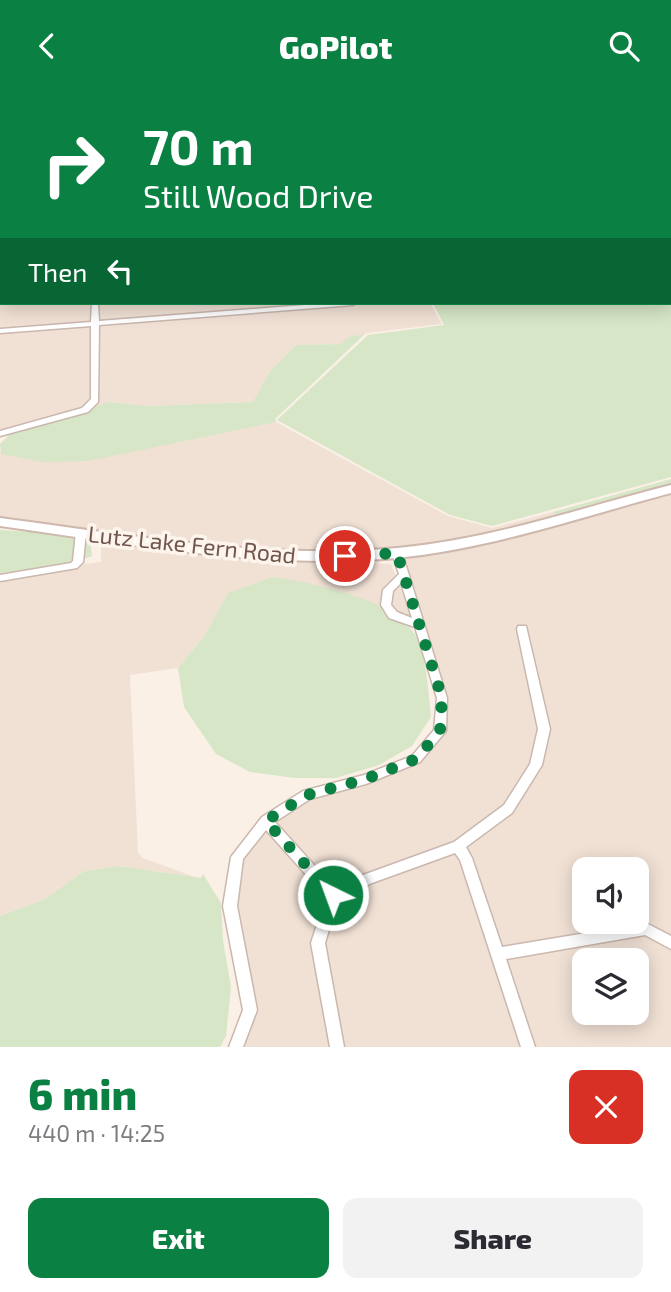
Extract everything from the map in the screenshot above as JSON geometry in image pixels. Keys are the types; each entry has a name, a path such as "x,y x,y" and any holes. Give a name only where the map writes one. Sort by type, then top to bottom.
{"main road":[{"name":"Lutz Lake Fern Road","path":"0,522 280,555 319,557 397,553 460,544 671,489"}],"street":[{"path":"0,434 85,410 95,400 95,305"},
{"path":"0,331 329,305"},
{"path":"0,578 74,566 78,562 81,532"},
{"path":"236,1047 250,1010 230,905 237,857 266,821 307,795 366,779 416,759 440,731 442,698 397,553"},
{"path":"404,575 388,590 386,605 400,619 419,625"},
{"path":"337,1047 318,943 333,895 368,879 458,846 508,809 537,765 544,729 522,629"},
{"path":"266,821 333,895"},
{"path":"458,846 466,858 528,1047"},
{"path":"499,954 646,929 671,943"}],"shaded area":[{"path":"0,305 92,305 92,322 0,330"},
{"path":"98,305 307,305 99,322"},
{"path":"347,305 431,305 442,324 367,333 341,344 296,345 270,371 254,402 148,406 109,402 88,410 98,399 99,325"},
{"path":"92,326 91,400 83,408 0,432 0,333"},
{"path":"276,422 448,516 492,528 553,512 555,515 459,541 396,550 319,554 242,549 0,519 0,451 1,454 227,430"},
{"path":"671,494 671,1047 236,1047 250,1010 230,906 237,857 266,821 307,795 416,759 440,731 442,698 402,558 443,552"},
{"path":"101,539 269,558 391,564 413,621 228,593 205,635 178,668 130,675 138,853 143,858 195,877 118,866 84,871 45,899 0,916 0,573 101,562"}],"green space":[{"path":"434,305 671,305 671,477 492,526 450,515 277,420 368,335 444,325"},
{"path":"365,334 275,419 276,422 88,461 42,462 1,454 0,444 10,434 109,402 148,406 253,402 270,371 296,345 341,344 348,337"},
{"path":"671,479 671,486 555,515 553,512"},
{"path":"0,530 67,534 90,540 92,556 62,567 0,573"},
{"path":"273,577 352,595 374,603 407,624 417,638 423,655 431,717 412,746 379,765 336,778 295,778 250,772 216,754 184,707 178,668 205,635 228,593"},
{"path":"118,866 201,878 203,874 221,903 223,941 231,987 226,1036 220,1047 0,1047 0,916 45,899 84,871"}],"route":[{"path":"333,895 266,821 307,795 366,779 416,759 440,731 442,698 397,553 345,556"}]}
